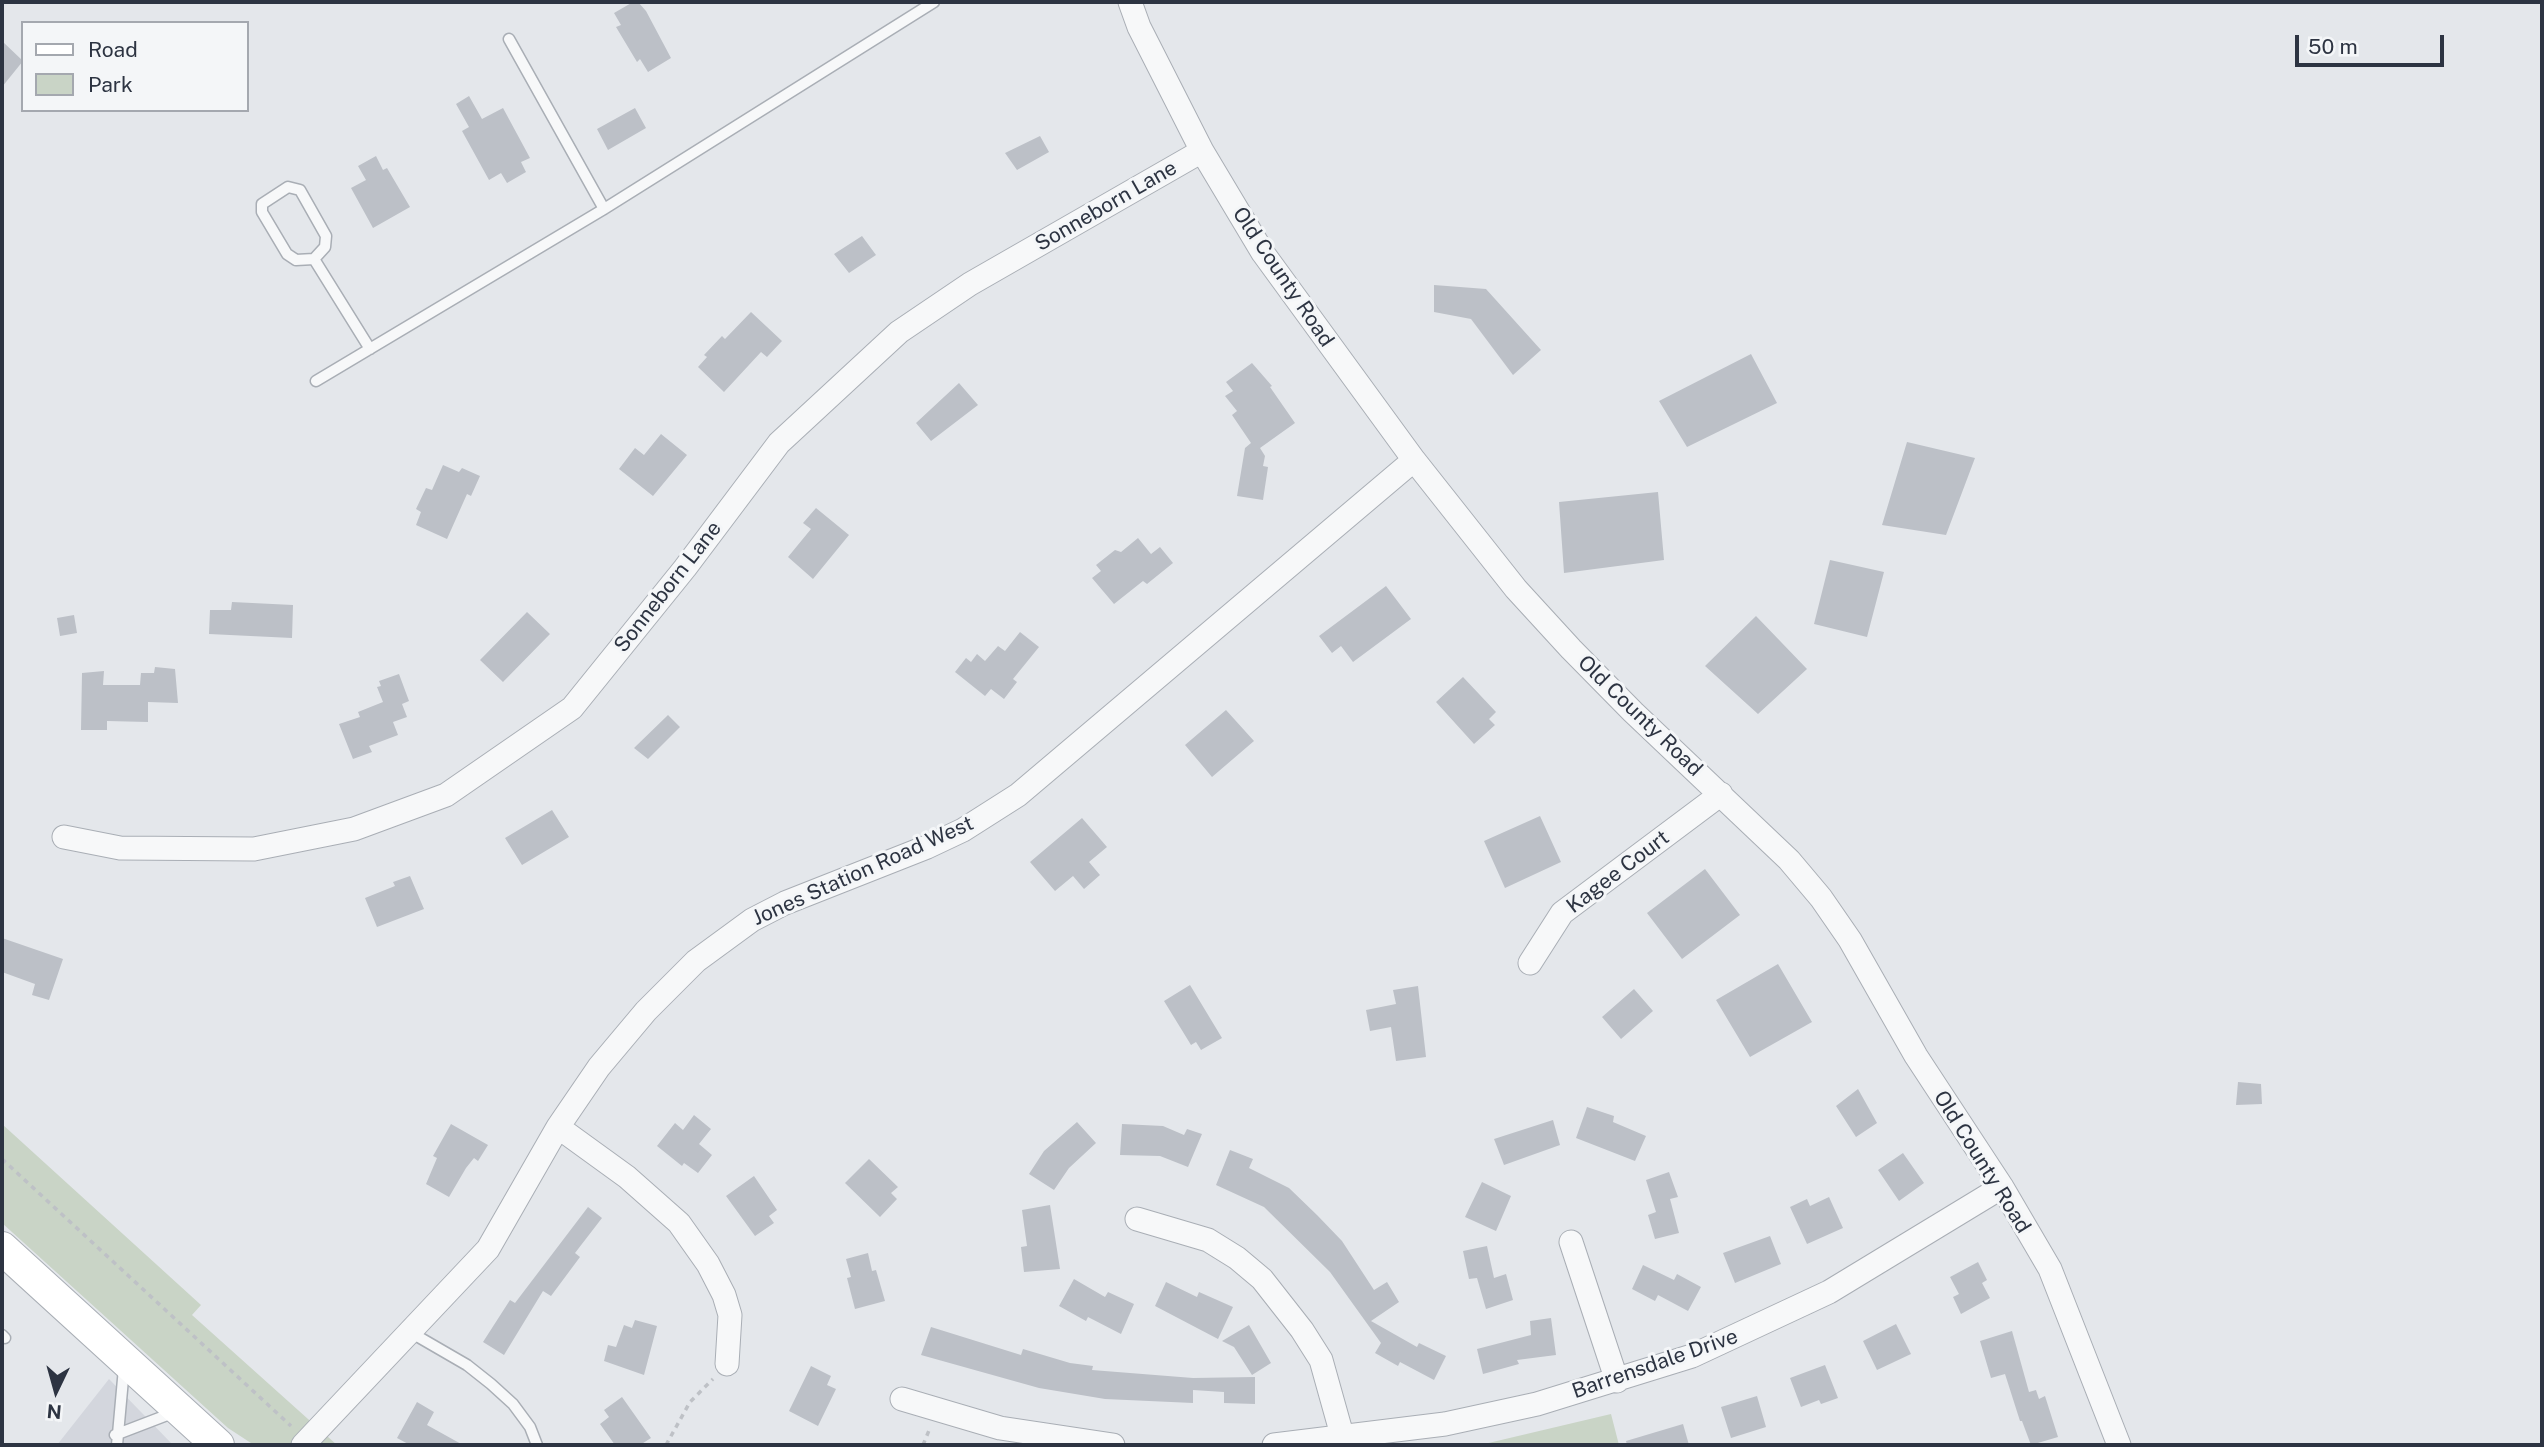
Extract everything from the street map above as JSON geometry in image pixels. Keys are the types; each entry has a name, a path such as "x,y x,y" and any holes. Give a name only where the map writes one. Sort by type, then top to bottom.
{"street":[{"name":"Old County Road","path":"1130,2 1139,27 1202,151 1263,253 1414,460 1516,589 1633,712 1789,860 1821,898 1850,940 1916,1056 2002,1187 2050,1269 2119,1445"},
{"name":"Sonneborn Lane","path":"64,837 120,848 254,849 355,830 446,794 572,708 685,568 779,443 899,332 970,284 1202,151"},
{"name":"Jones Station Road West","path":"305,1443 488,1249 558,1127 599,1066 646,1011 720,942 752,920 785,903 963,830 1018,795 1414,460"},
{"name":"Kagee Court","path":"1530,963 1562,912 1721,794"},
{"path":"558,1127 627,1177 687,1233 708,1264 727,1305 730,1315 727,1364"},
{"name":"Barrensdale Drive","path":"1273,1445 1445,1424 1618,1381 1692,1356 1829,1292 2002,1187"},
{"path":"1137,1219 1208,1240 1237,1258 1262,1279 1302,1330 1321,1360 1342,1435"},
{"path":"1572,1242 1618,1381"},
{"path":"2,1248 218,1445"},
{"path":"902,1399 1000,1428 1113,1445"}],"lane":[{"path":"316,382 604,209 931,2"},
{"path":"509,39 604,209"},
{"path":"289,187 300,190 326,236 325,247 314,259 296,260 287,254 262,212 262,204 289,187"},
{"path":"314,259 370,349"},
{"path":"410,1332 467,1365 491,1384 513,1404 530,1427 537,1445"},
{"path":"116,1440 124,1360"},
{"path":"116,1440 180,1411"}],"path":[{"path":"2,1159 305,1443"},
{"path":"666,1445 690,1402 727,1364"}],"shaded area":[{"path":"109,1379 173,1445 57,1445"}],"green space":[{"path":"2,1124 201,1305 192,1315 337,1445 254,1445 228,1428 2,1223"},
{"path":"1611,1414 1619,1445 1480,1445"}],"building":[{"path":"638,2 646,11 671,58 648,72 640,59 637,62 616,27 621,25 614,13"},
{"path":"2,41 21,59 21,63 2,87"},
{"path":"469,96 482,119 503,108 530,158 521,162 526,172 507,183 501,173 489,180 462,131 469,127 456,104"},
{"path":"635,108 646,128 608,150 597,129"},
{"path":"1040,136 1049,152 1017,170 1005,153"},
{"path":"376,156 383,170 387,168 410,207 373,228 351,188 366,180 358,166"},
{"path":"862,236 876,255 849,273 834,254"},
{"path":"1434,285 1486,289 1541,350 1513,375 1471,319 1434,312"},
{"path":"751,312 782,341 767,357 761,352 724,392 698,367 707,357 704,355 722,336 725,339"},
{"path":"1751,354 1777,403 1687,447 1659,401"},
{"path":"1252,363 1272,386 1270,387 1295,423 1260,448 1265,456 1263,466 1268,467 1263,500 1237,496 1245,448 1251,443 1232,415 1237,411 1225,396 1233,391 1226,382"},
{"path":"959,383 978,405 931,441 916,423"},
{"path":"661,434 687,455 653,496 619,469 635,448 644,455"},
{"path":"1907,442 1975,458 1946,535 1882,525"},
{"path":"443,465 459,472 462,468 480,476 471,496 467,494 447,539 416,525 421,512 416,509 426,488 432,490"},
{"path":"1658,492 1664,560 1564,573 1559,502"},
{"path":"816,508 849,535 813,579 788,557 811,529 803,523"},
{"path":"1138,538 1151,554 1160,547 1173,563 1147,584 1143,581 1114,604 1092,578 1101,571 1096,565 1115,550 1121,552"},
{"path":"1830,560 1884,572 1867,637 1814,624"},
{"path":"1386,586 1411,619 1353,662 1341,646 1332,653 1319,636"},
{"path":"232,602 293,605 292,638 209,634 210,610 231,610"},
{"path":"527,612 550,634 503,682 480,660"},
{"path":"74,615 77,633 60,636 57,618"},
{"path":"1756,616 1807,669 1758,714 1705,666"},
{"path":"1020,632 1039,647 1013,679 1017,682 1004,699 991,689 985,696 955,672 966,658 971,662 977,654 985,661 998,646 1005,651"},
{"path":"155,667 175,669 178,703 148,702 148,722 107,721 107,730 81,730 82,673 104,671 103,685 140,685 141,673 154,673"},
{"path":"399,674 409,701 402,704 407,717 393,722 398,735 369,746 372,752 353,759 339,724 360,717 358,712 383,702 377,687 381,686 379,681"},
{"path":"1463,677 1496,712 1489,719 1495,725 1474,744 1436,702"},
{"path":"1226,710 1254,741 1212,777 1185,745"},
{"path":"668,715 680,727 648,759 634,748"},
{"path":"552,810 569,837 522,865 505,838"},
{"path":"1540,816 1561,862 1505,888 1484,841"},
{"path":"1082,818 1107,847 1089,862 1100,875 1084,889 1073,876 1055,891 1030,862"},
{"path":"1705,869 1740,915 1682,959 1647,913"},
{"path":"410,876 424,909 377,927 365,898 395,886 393,882"},
{"path":"2,938 63,959 49,1000 32,995 35,984 2,972"},
{"path":"1778,964 1812,1022 1750,1057 1716,1000"},
{"path":"1190,985 1222,1038 1201,1050 1196,1042 1191,1045 1164,1001"},
{"path":"1418,986 1426,1057 1396,1061 1391,1027 1370,1031 1366,1010 1396,1004 1393,990"},
{"path":"1634,989 1653,1011 1621,1039 1602,1017"},
{"path":"2238,1082 2261,1084 2262,1104 2236,1105"},
{"path":"1858,1089 1877,1123 1856,1137 1836,1106"},
{"path":"1587,1107 1614,1116 1613,1122 1646,1136 1635,1161 1576,1138"},
{"path":"694,1115 711,1129 699,1144 712,1155 698,1173 684,1163 682,1166 657,1146 675,1123 683,1130"},
{"path":"1553,1120 1560,1145 1504,1165 1494,1139"},
{"path":"1077,1122 1096,1143 1069,1168 1054,1190 1029,1174 1044,1151"},
{"path":"451,1124 488,1145 478,1161 474,1158 466,1168 449,1197 426,1184 437,1158 433,1156"},
{"path":"1122,1124 1163,1126 1184,1135 1187,1129 1202,1134 1188,1167 1160,1156 1120,1155"},
{"path":"1230,1150 1253,1159 1249,1168 1289,1188 1317,1215 1342,1241 1374,1290 1387,1282 1399,1302 1371,1321 1417,1347 1419,1343 1446,1356 1434,1380 1400,1362 1398,1366 1375,1353 1381,1343 1330,1272 1264,1207 1216,1185"},
{"path":"1903,1153 1924,1183 1899,1201 1878,1170"},
{"path":"869,1159 898,1187 891,1193 897,1199 880,1217 845,1183"},
{"path":"1669,1172 1678,1197 1670,1199 1679,1233 1655,1239 1648,1215 1656,1212 1646,1180"},
{"path":"754,1176 777,1210 769,1216 774,1223 755,1236 726,1196"},
{"path":"1482,1182 1511,1196 1496,1231 1465,1217"},
{"path":"1829,1197 1843,1228 1807,1244 1790,1207 1807,1199 1810,1206"},
{"path":"1050,1205 1060,1269 1024,1272 1021,1247 1027,1246 1022,1210"},
{"path":"588,1207 602,1218 575,1253 580,1257 551,1296 543,1291 504,1355 483,1342 510,1300 515,1303"},
{"path":"1770,1236 1781,1264 1735,1283 1723,1253"},
{"path":"1487,1246 1494,1278 1506,1274 1513,1300 1486,1309 1477,1278 1469,1279 1463,1251"},
{"path":"868,1253 872,1271 876,1270 885,1301 855,1309 847,1278 851,1277 846,1259"},
{"path":"1978,1262 1987,1280 1982,1283 1990,1298 1961,1314 1953,1297 1959,1294 1950,1277"},
{"path":"1643,1265 1674,1280 1677,1274 1701,1287 1688,1311 1658,1295 1655,1301 1632,1289"},
{"path":"1074,1279 1105,1297 1108,1292 1134,1304 1121,1334 1088,1317 1086,1321 1059,1306"},
{"path":"1166,1282 1197,1297 1199,1292 1233,1307 1218,1339 1155,1306"},
{"path":"1551,1318 1556,1355 1517,1360 1519,1364 1483,1374 1477,1349 1531,1335 1530,1321"},
{"path":"635,1320 657,1326 644,1375 604,1361 608,1345 616,1347 624,1325 632,1328"},
{"path":"1896,1324 1911,1354 1877,1370 1863,1341"},
{"path":"1249,1325 1271,1363 1252,1375 1234,1347 1222,1341"},
{"path":"931,1327 1021,1355 1023,1349 1070,1363 1093,1366 1092,1370 1193,1378 1255,1377 1255,1404 1224,1403 1224,1392 1193,1390 1193,1403 1105,1399 1039,1388 921,1355"},
{"path":"2012,1331 2029,1392 2036,1390 2039,1399 2045,1396 2058,1437 2031,1445 2005,1374 1991,1378 1980,1341"},
{"path":"1825,1365 1838,1398 1821,1404 1819,1400 1801,1407 1790,1378"},
{"path":"811,1366 831,1376 827,1385 836,1389 818,1426 789,1411"},
{"path":"1757,1396 1766,1427 1731,1438 1721,1407"},
{"path":"622,1397 651,1438 640,1445 615,1445 600,1424 609,1417 604,1410"},
{"path":"417,1402 434,1412 427,1425 463,1445 410,1445 397,1438"},
{"path":"1683,1424 1689,1445 1627,1445 1626,1441"}]}
